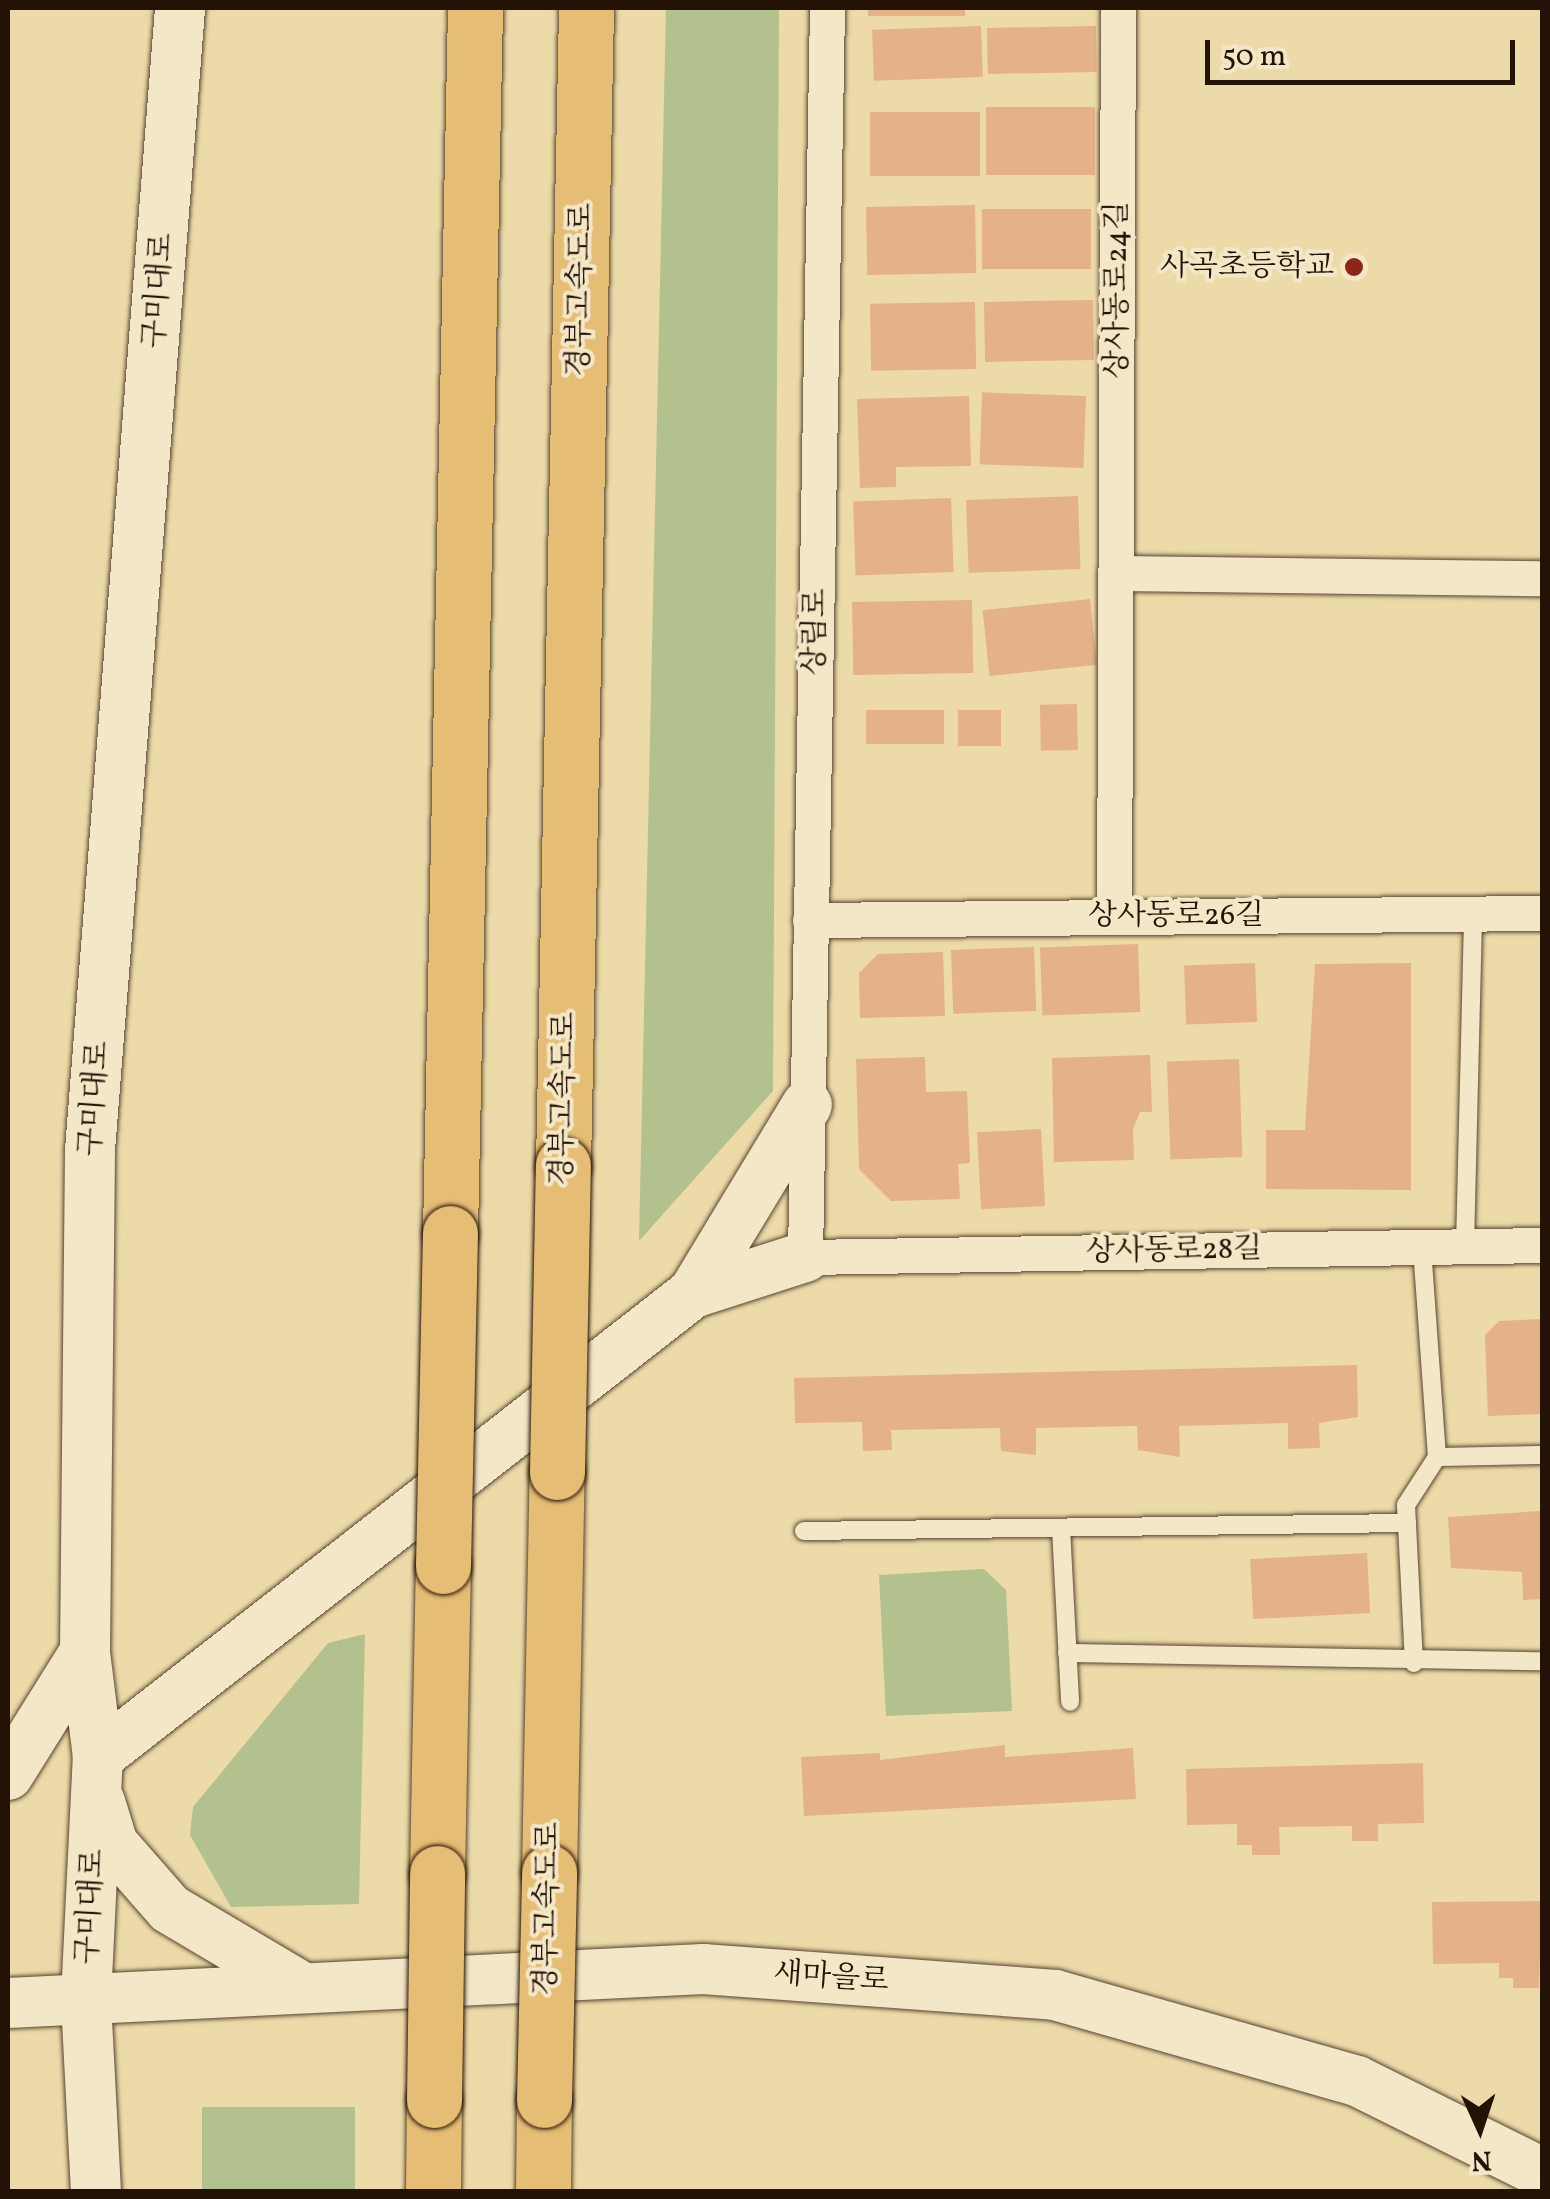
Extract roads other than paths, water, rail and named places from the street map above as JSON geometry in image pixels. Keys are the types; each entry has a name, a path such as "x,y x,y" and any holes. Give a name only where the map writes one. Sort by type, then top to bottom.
{"highway":[{"path":"432,2192 475,8"},
{"name":"경부고속도로","path":"543,2192 586,8"}],"main road":[{"name":"구미대로","path":"96,2192 86,1998 98,1757 85,1652 90,1150 180,8"},
{"path":"692,1293 807,1105"},
{"path":"298,1985 170,1910 113,1844 98,1757 692,1293 805,1257"},
{"path":"8,1775 85,1652"},
{"name":"새마을로","path":"8,2003 298,1985 703,1969 1055,1995 1357,2081 1542,2173"}],"street":[{"name":"상림로","path":"805,1257 827,8"},
{"name":"상사동로24길","path":"1114,916 1118,8"},
{"path":"1117,574 1542,578"},
{"name":"상사동로26길","path":"810,920 1542,913"},
{"name":"상사동로28길","path":"805,1257 1542,1245"}],"lane":[{"path":"1466,1246 1473,914"},
{"path":"1414,1663 1406,1505 1437,1457 1422,1247"},
{"path":"1437,1457 1542,1455"},
{"path":"804,1531 1407,1523"},
{"path":"1061,1528 1070,1702"},
{"path":"1067,1652 1366,1654 1414,1663 1542,1661"}],"place":[{"name":"사곡초등학교","path":"1354,267"}]}
